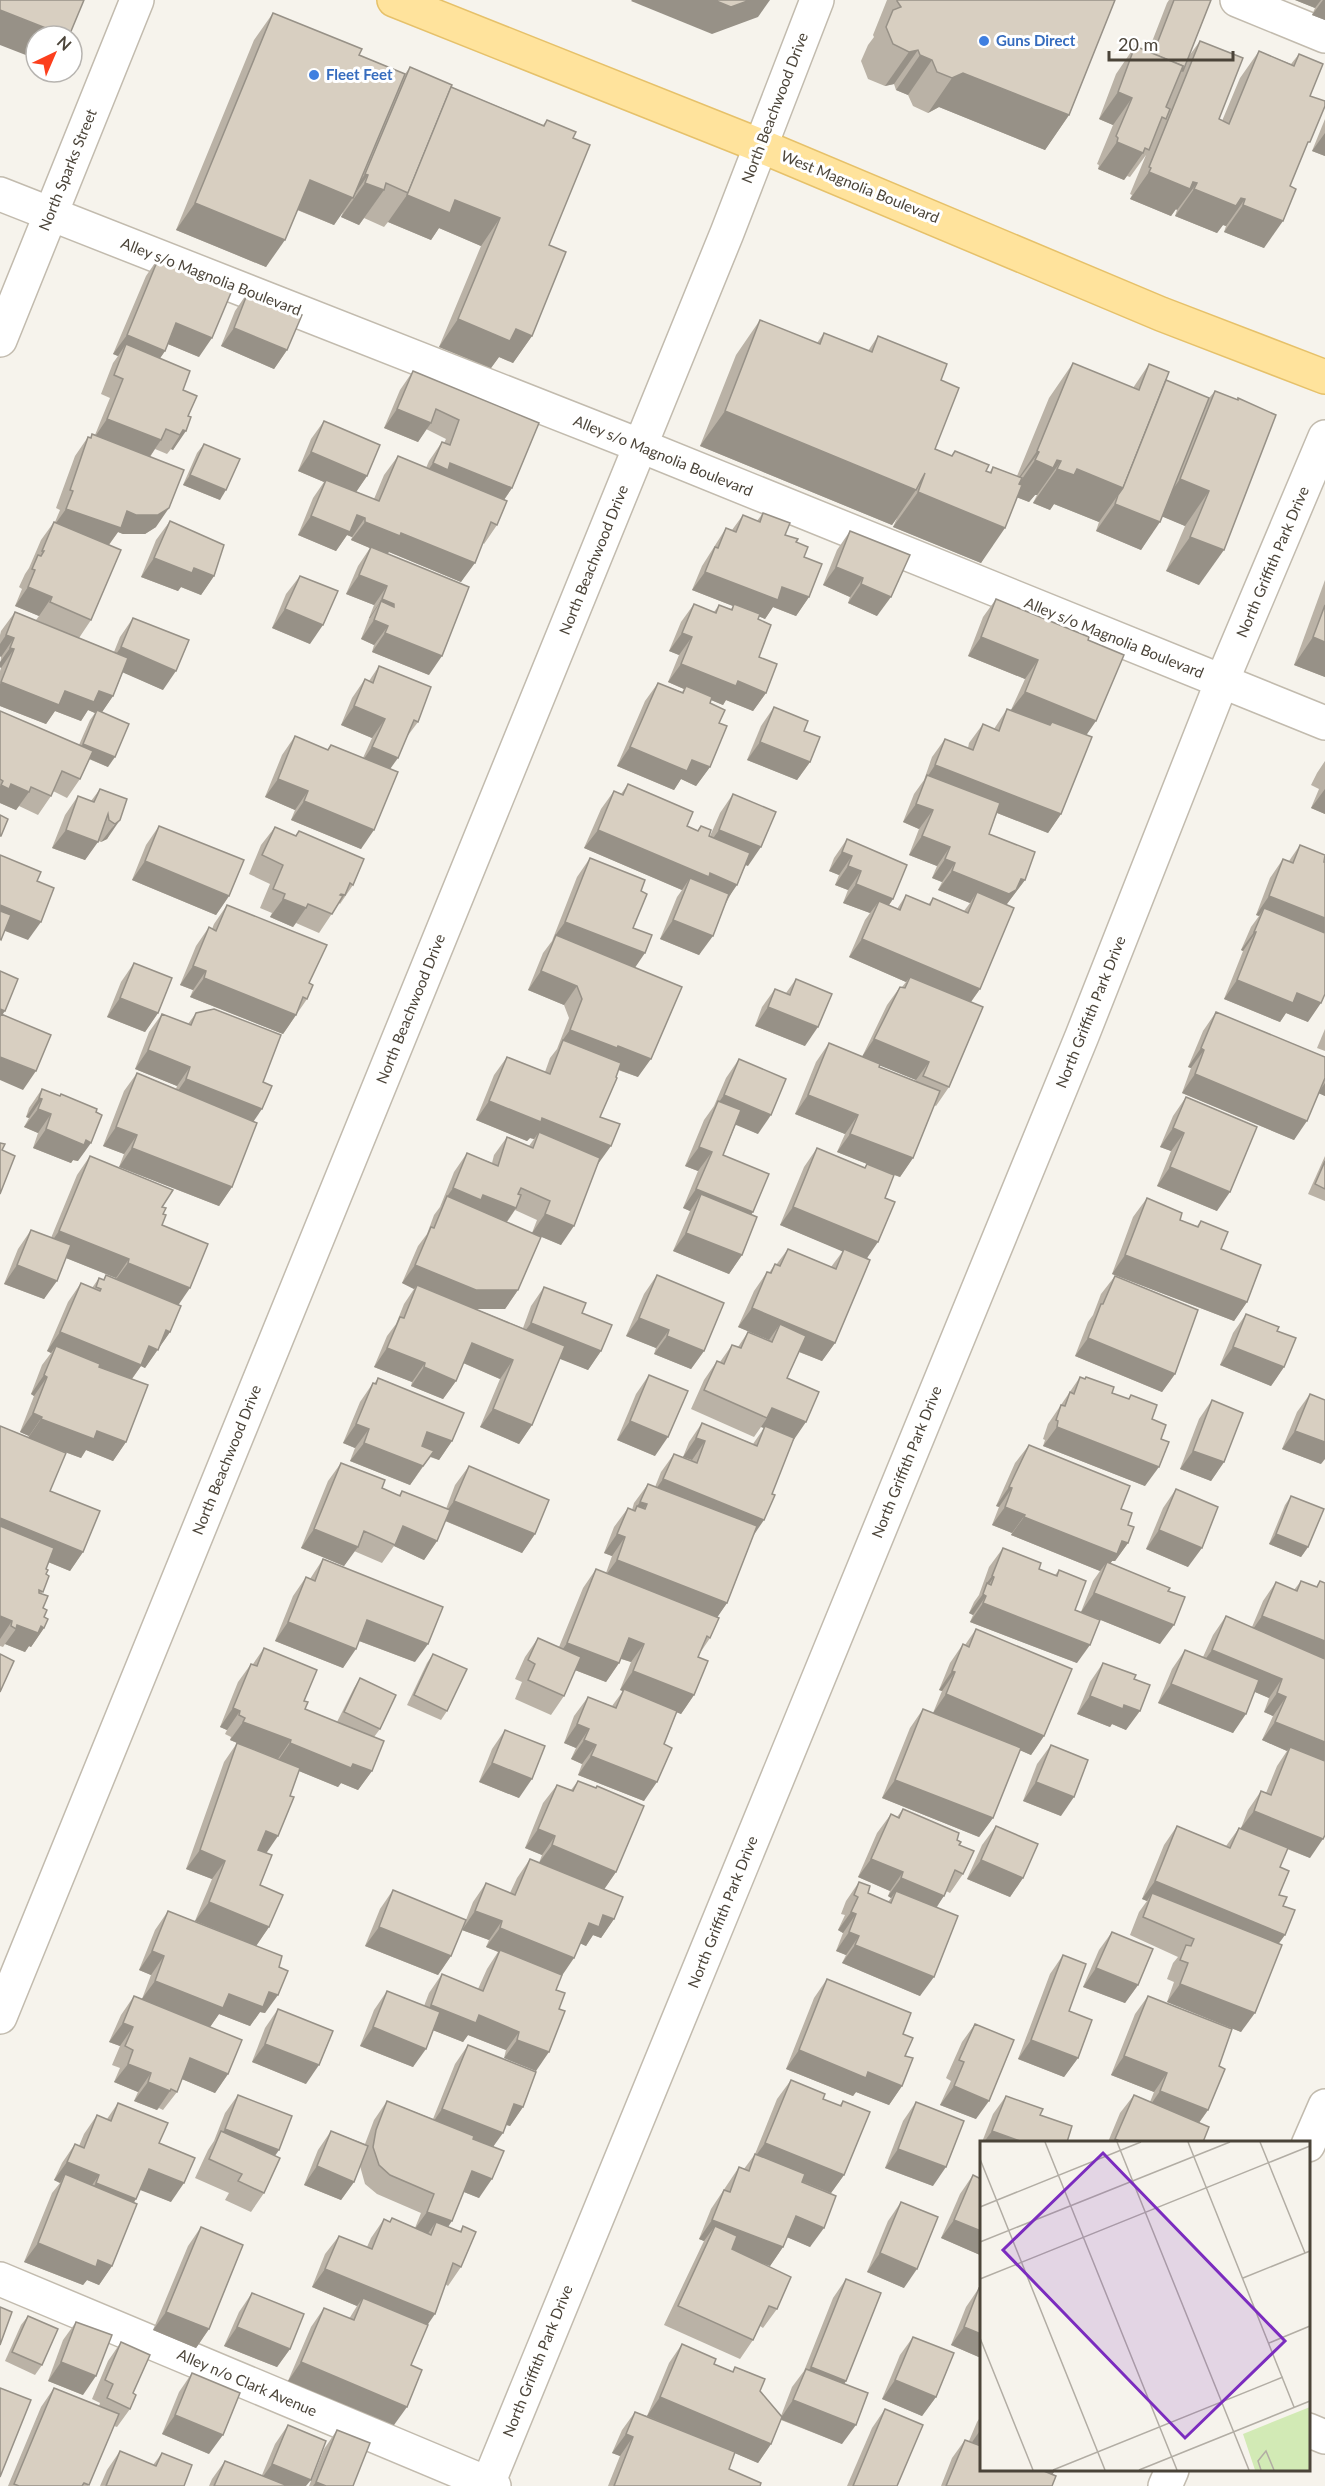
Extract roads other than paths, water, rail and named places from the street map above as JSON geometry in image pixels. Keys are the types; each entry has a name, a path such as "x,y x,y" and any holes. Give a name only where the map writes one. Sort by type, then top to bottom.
{"main road":[{"name":"West Magnolia Boulevard","path":"394,0 761,147 1161,314 1325,377"}],"street":[{"name":"North Sparks Street","path":"0,340 136,0"},
{"name":"North Beachwood Drive","path":"0,2017 641,446 761,147 817,0"},
{"path":"1238,0 1325,36"},
{"name":"Alley s/o Magnolia Boulevard","path":"0,194 641,446 1325,723"},
{"name":"North Griffith Park Drive","path":"490,2485 1078,1047 1222,681 1325,437"},
{"path":"1310,2141 1325,2106"},
{"name":"Alley n/o Clark Avenue","path":"0,2279 490,2485"},
{"path":"1310,2431 1325,2437"},
{"path":"1165,2486 1171,2471"}],"place":[{"name":"Guns Direct","path":"984,41"},
{"name":"Fleet Feet","path":"314,75"}]}
